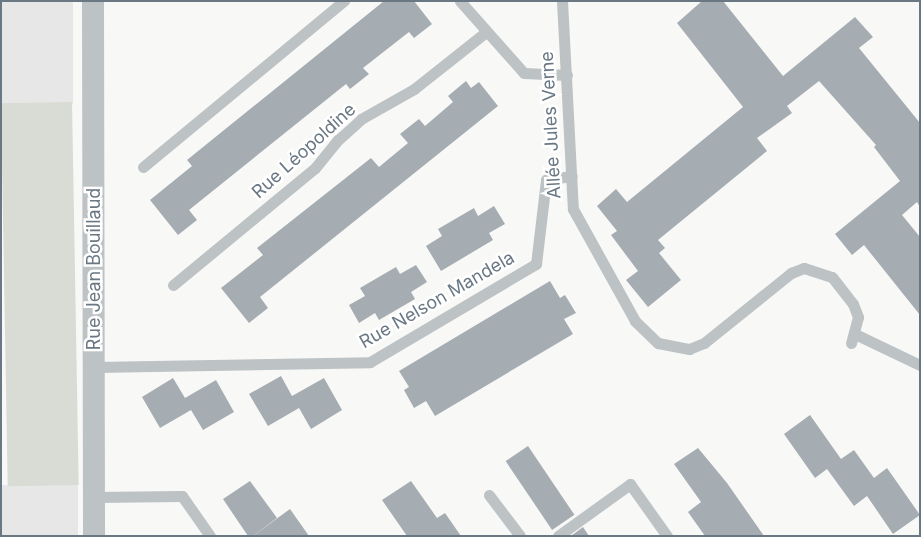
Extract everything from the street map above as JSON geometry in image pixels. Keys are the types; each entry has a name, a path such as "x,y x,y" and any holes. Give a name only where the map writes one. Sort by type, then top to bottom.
{"street":[{"name":"Rue Jean Bouillaud","path":"93,1 94,536"}],"lane":[{"path":"143,167 344,1"},
{"path":"460,1 524,74 567,75"},
{"name":"Allée Jules Verne","path":"562,1 573,209 635,321 658,343 689,349 704,343 783,279 804,268 832,277 848,297 858,316 853,338 920,365"},
{"name":"Rue Léopoldine","path":"173,285 316,168 338,140 361,119 414,89 486,32"},
{"name":"Rue Nelson Mandela","path":"95,366 370,362 536,264 546,180 572,176"},
{"path":"558,536 630,484 668,536"},
{"path":"489,495 520,536"},
{"path":"94,497 182,496 210,536"}],"shaded area":[{"path":"1,1 73,1 73,104 1,104"},
{"path":"72,102 79,485 8,486 1,103"},
{"path":"1,485 78,485 78,536 1,536"}],"building":[{"path":"384,1 414,1 432,24 414,38 409,32 363,68 369,74 350,89 346,84 189,210 197,220 178,235 150,200 192,166 187,160"},
{"path":"702,1 723,1 783,76 855,17 873,37 859,48 920,123 920,207 917,202 902,215 920,237 920,315 864,245 852,255 835,234 900,181 874,147 876,145 819,81 787,106 792,113 757,138 767,151 658,240 665,248 659,253 681,280 648,307 626,280 638,271 611,235 617,231 597,206 616,189 627,202 743,107 677,23"},
{"path":"466,81 471,88 479,82 498,106 260,297 268,308 249,323 221,288 263,255 257,248 371,158 379,167 408,143 400,134 419,119 425,126 453,102 448,96"},
{"path":"494,206 505,224 489,233 493,240 441,271 426,246 442,236 438,229 474,208 478,216"},
{"path":"416,265 427,282 411,292 415,299 379,320 375,313 359,323 349,305 365,296 360,288 396,267 400,274"},
{"path":"550,281 560,298 565,295 576,313 564,319 573,334 435,416 426,401 414,408 404,390 409,387 399,371"},
{"path":"281,376 292,396 324,378 342,410 311,429 299,408 268,426 249,394"},
{"path":"173,378 185,398 216,380 234,412 203,430 191,410 160,428 142,397"},
{"path":"810,415 841,459 854,450 874,478 887,468 920,515 893,534 867,496 854,506 827,469 815,478 784,434"},
{"path":"528,446 574,515 552,530 506,461"},
{"path":"698,448 727,483 764,536 705,536 688,512 701,502 674,464"},
{"path":"250,481 277,518 253,536 248,536 223,499"},
{"path":"411,481 437,518 445,513 461,536 407,536 382,500"},
{"path":"290,509 309,536 253,536"},
{"path":"583,527 589,536 571,536"}]}
